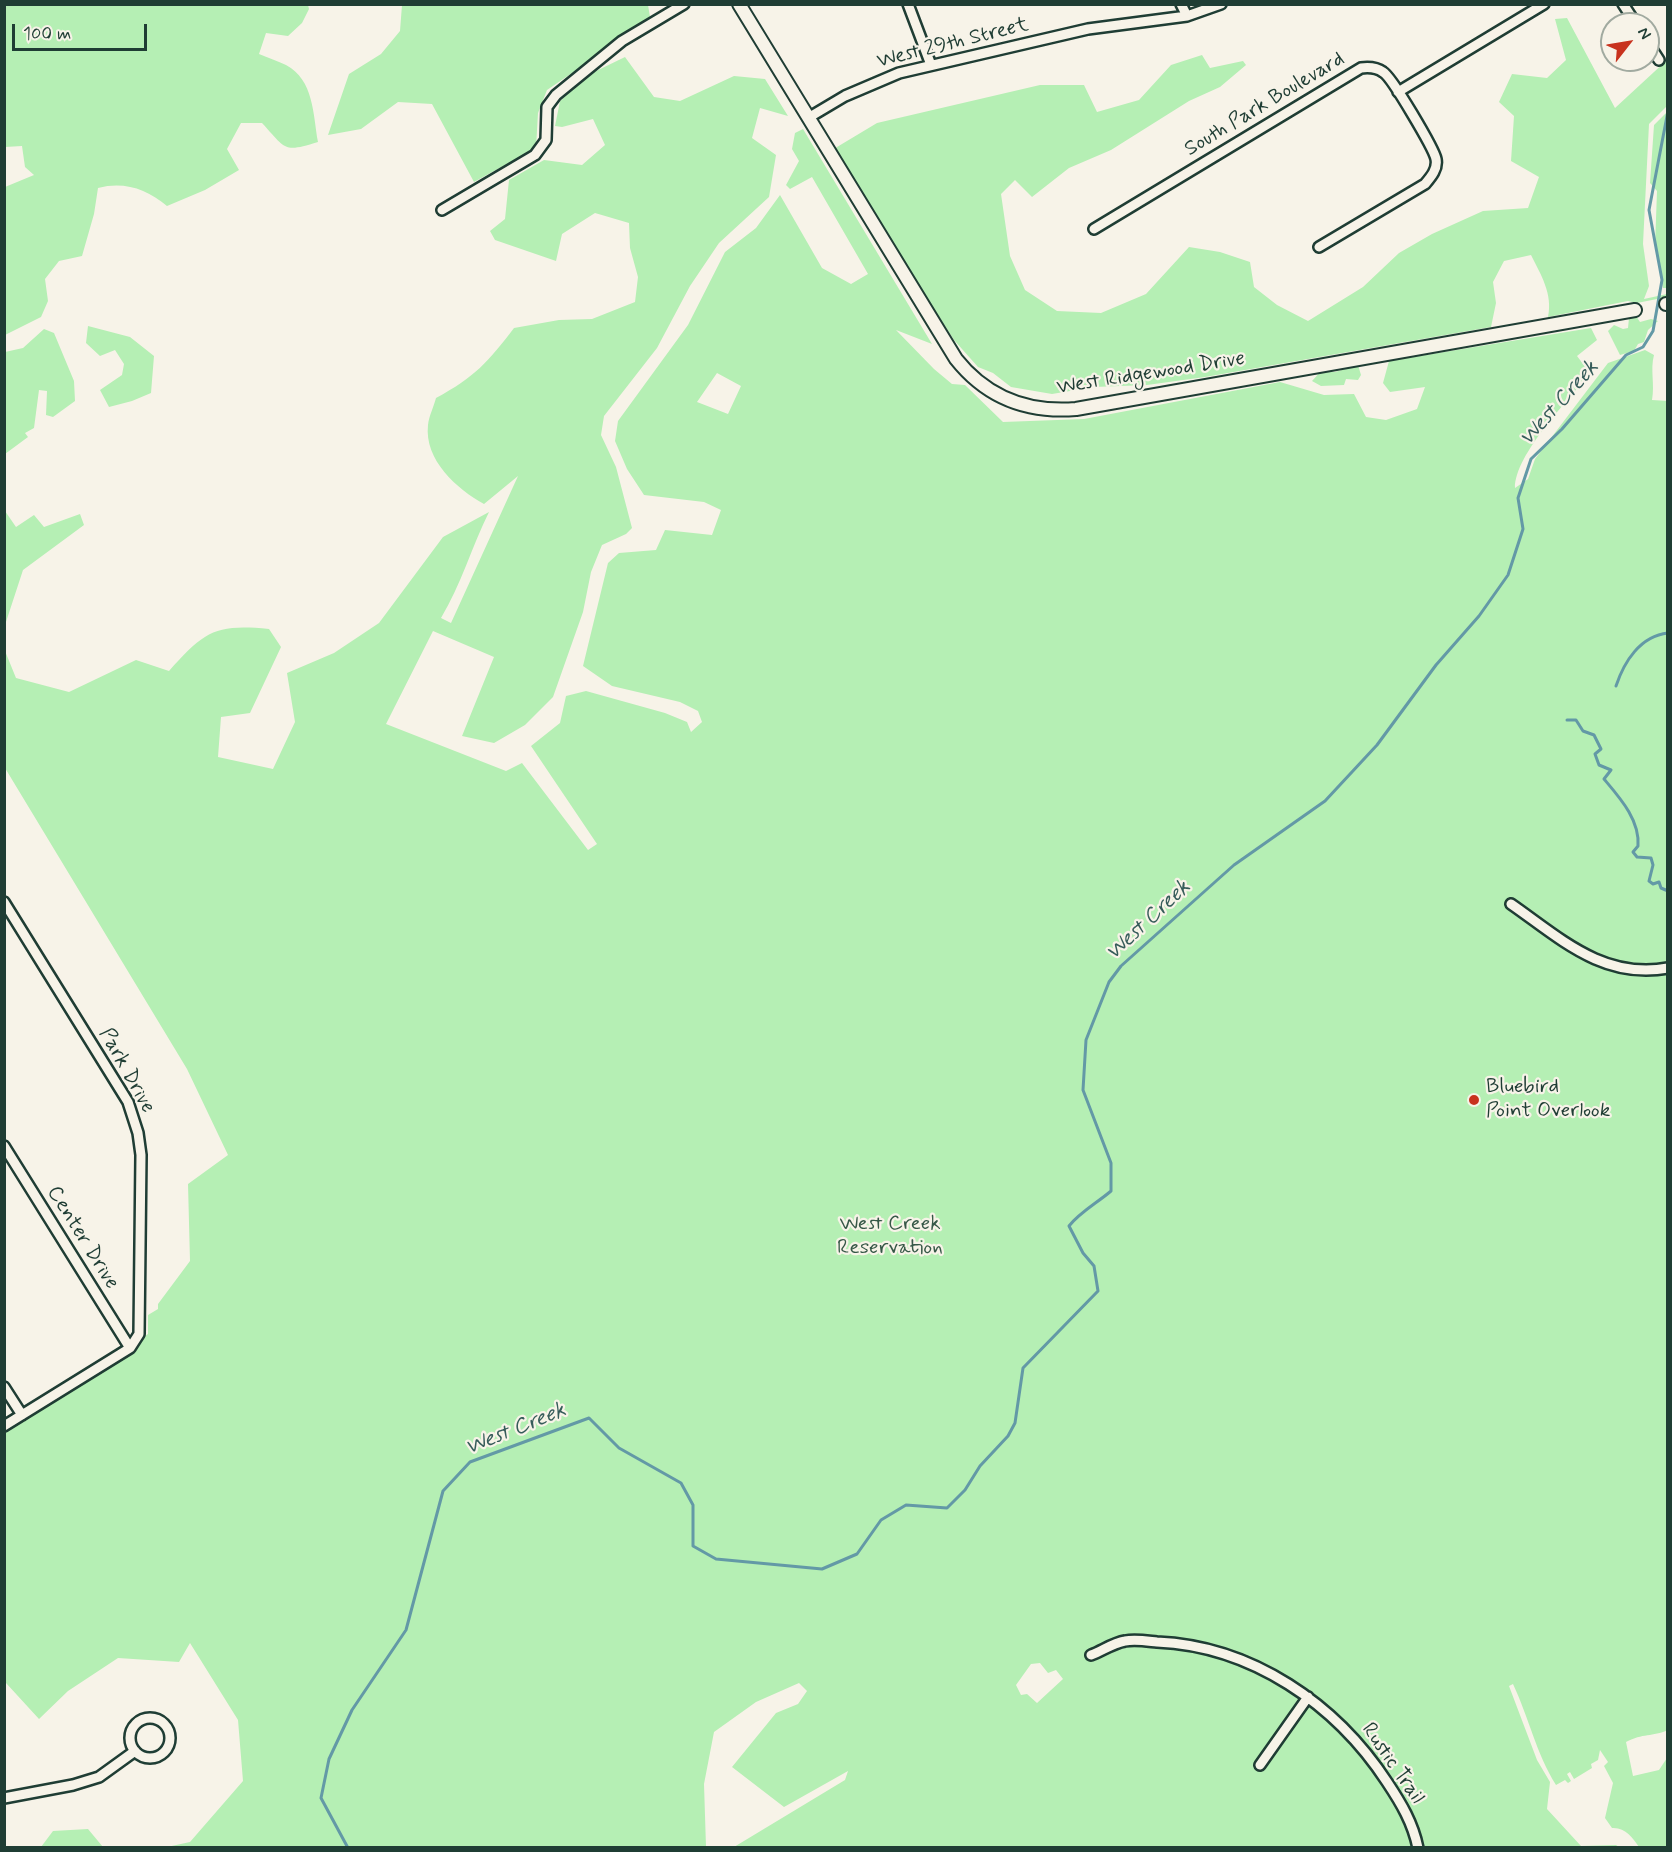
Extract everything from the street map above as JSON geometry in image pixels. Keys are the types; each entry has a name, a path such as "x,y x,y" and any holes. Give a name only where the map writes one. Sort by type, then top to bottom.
{"street":[{"path":"442,210 535,154 546,140 547,107 556,95 622,41 684,4"},
{"name":"West Ridgewood Drive","path":"739,4 956,359 986,389 1025,407 1061,410 1098,405 1635,310"},
{"path":"908,4 931,65"},
{"path":"1180,4 1187,16"},
{"name":"West 29th Street","path":"808,118 869,84 931,65 1088,29 1187,16 1221,4"},
{"path":"1398,92 1544,4"},
{"name":"South Park Boulevard","path":"1094,229 1361,68 1372,67 1384,72 1398,92 1437,160 1433,176 1425,184 1319,247"},
{"name":"Park Drive","path":"4,902 128,1102 138,1133 141,1155 139,1334 130,1348"},
{"path":"1511,904 1563,942 1598,962 1636,970 1668,968"},
{"name":"Center Drive","path":"4,1146 130,1348"},
{"path":"4,1426 130,1348"},
{"path":"4,1387 22,1415"},
{"name":"Rustic Trail","path":"1091,1655 1127,1640 1193,1646 1263,1670 1308,1698 1344,1726 1373,1760 1409,1818 1418,1848"},
{"path":"1260,1765 1308,1698"},
{"path":"148,1719 165,1725 169,1741 162,1754 148,1758 135,1751 131,1733 137,1723 148,1719"},
{"path":"4,1798 73,1785 99,1777 135,1751"}],"green space":[{"path":"5,4 308,5 309,9 302,23 288,36 266,33 259,54 286,65 302,79 311,99 318,142 291,148 281,143 262,123 241,123 227,149 239,170 205,190 167,206 135,188 117,185 98,188 94,214 82,256 59,261 45,279 48,301 41,317 5,335 5,187 34,175 25,167 22,146 5,147"},
{"path":"402,5 648,5 650,17 631,33 547,90 538,113 536,148 474,182 432,104 398,102 361,129 328,135 349,74 381,54 400,31"},
{"path":"1567,18 1615,108 1654,72 1660,72 1660,66 1667,60 1667,106 1649,124 1643,244 1649,286 1644,299 1667,294 1667,297 1637,303 1628,301 1548,317 1549,300 1542,277 1531,255 1504,261 1493,282 1496,303 1491,327 1147,385 1094,387 1052,394 1011,387 993,373 978,367 954,340 832,150 877,123 1040,85 1084,85 1097,112 1139,100 1171,65 1202,55 1210,68 1243,61 1246,65 1220,87 1189,101 1111,150 1069,168 1032,197 1015,180 1001,194 1010,256 1025,290 1057,311 1101,313 1146,294 1189,247 1220,252 1250,262 1254,287 1277,305 1308,321 1363,287 1399,253 1432,234 1483,211 1528,208 1539,177 1511,161 1514,116 1499,102 1512,74 1547,78 1566,60 1555,19"},
{"name":"West Creek Reservation","path":"625,57 654,97 680,101 734,76 765,79 788,116 760,108 752,138 776,155 769,197 719,243 690,286 657,348 604,416 601,435 616,467 632,528 626,534 602,545 591,572 583,612 553,697 525,725 494,743 462,736 494,657 433,631 386,724 506,771 522,763 588,850 597,844 531,746 560,723 566,696 586,691 665,713 687,722 691,732 702,722 698,711 680,702 612,686 583,666 608,563 619,553 656,550 665,530 712,535 721,510 704,502 644,495 627,469 615,441 618,421 688,325 725,252 756,228 780,195 822,268 851,284 868,274 812,177 790,189 786,185 799,161 792,149 795,133 803,129 932,344 896,330 934,369 952,384 965,385 1003,422 1084,419 1280,382 1324,395 1354,394 1366,417 1386,420 1417,409 1425,387 1390,392 1383,383 1389,361 1591,328 1597,340 1577,356 1590,373 1533,444 1517,474 1515,488 1528,479 1535,459 1608,363 1645,350 1654,355 1652,400 1668,401 1668,1730 1626,1742 1633,1776 1659,1770 1667,1758 1667,1847 1639,1847 1625,1831 1612,1828 1605,1818 1613,1783 1604,1766 1608,1762 1600,1750 1598,1760 1591,1764 1592,1768 1574,1779 1570,1772 1567,1774 1571,1781 1568,1783 1565,1780 1556,1785 1543,1760 1513,1684 1509,1686 1537,1760 1550,1782 1547,1809 1581,1846 1616,1845 1619,1847 734,1847 845,1780 848,1771 784,1807 732,1767 776,1713 798,1704 807,1691 799,1683 756,1702 714,1732 704,1784 706,1847 167,1847 190,1842 243,1781 238,1720 190,1643 179,1662 118,1658 68,1691 39,1719 6,1683 5,1423 148,1334 148,1315 158,1309 158,1304 190,1261 188,1184 228,1155 187,1069 5,768 5,651 16,678 69,692 136,660 169,671 192,647 212,633 236,628 269,629 281,647 250,713 221,717 218,757 273,769 295,722 287,673 334,653 379,623 443,537 489,512 455,592 441,618 451,623 518,476 484,504 453,482 437,461 428,438 428,425 436,398 480,368 514,328 559,320 592,319 635,302 638,277 630,248 629,223 595,213 562,234 556,261 495,240 490,231 505,219 509,180 544,160 582,165 605,145 593,119 562,127 555,126 560,101 590,74","holes":["717,373 741,386 728,414 697,402","1040,1663 1048,1673 1056,1670 1063,1679 1037,1703 1027,1694 1021,1695 1016,1685 1031,1664"]},
{"path":"1667,112 1668,288 1663,288 1655,247 1657,191 1650,183 1654,125"},
{"path":"1636,316 1640,322 1651,319 1658,321 1648,330 1644,342 1638,344 1634,351 1620,355 1608,331 1614,325 1623,329 1628,328 1629,318"},
{"path":"88,326 130,337 154,356 151,393 109,407 100,390 122,375 124,364 115,350 100,356 86,343"},
{"path":"44,329 54,333 74,381 75,401 53,417 46,415 47,391 39,390 34,428 25,433 28,437 5,454 5,352 23,348"},
{"path":"1358,365 1361,375 1358,380 1346,379 1344,385 1321,386 1312,381 1322,370 1335,372"},
{"path":"5,511 16,527 34,515 44,527 80,514 84,525 23,570 5,625"},
{"path":"88,1829 103,1847 41,1847 53,1831"}],"waterway":[{"name":"West Creek","path":"348,1848 321,1798 329,1759 352,1710 406,1630 443,1491 470,1462 589,1418 619,1448 681,1483 693,1505 693,1546 716,1559 822,1569 857,1554 881,1520 906,1505 947,1508 965,1490 980,1466 1008,1436 1015,1423 1023,1368 1098,1291 1094,1266 1083,1253 1069,1226 1111,1191 1111,1163 1083,1090 1086,1040 1109,982 1121,966 1234,865 1325,801 1377,745 1436,665 1479,616 1508,575 1523,529 1518,498 1531,459 1562,429 1626,355 1643,347 1653,331 1662,280 1649,210 1668,111"},
{"path":"1616,686 1634,652 1649,639 1668,633"},
{"path":"1567,720 1576,720 1583,731 1594,735 1601,749 1595,754 1599,765 1611,770 1604,779 1628,810 1636,827 1638,846 1633,852 1637,857 1651,858 1653,865 1649,881 1653,884 1659,882 1661,888 1668,891"}],"place":[{"name":"Bluebird Point Overlook","path":"1474,1100"}]}
